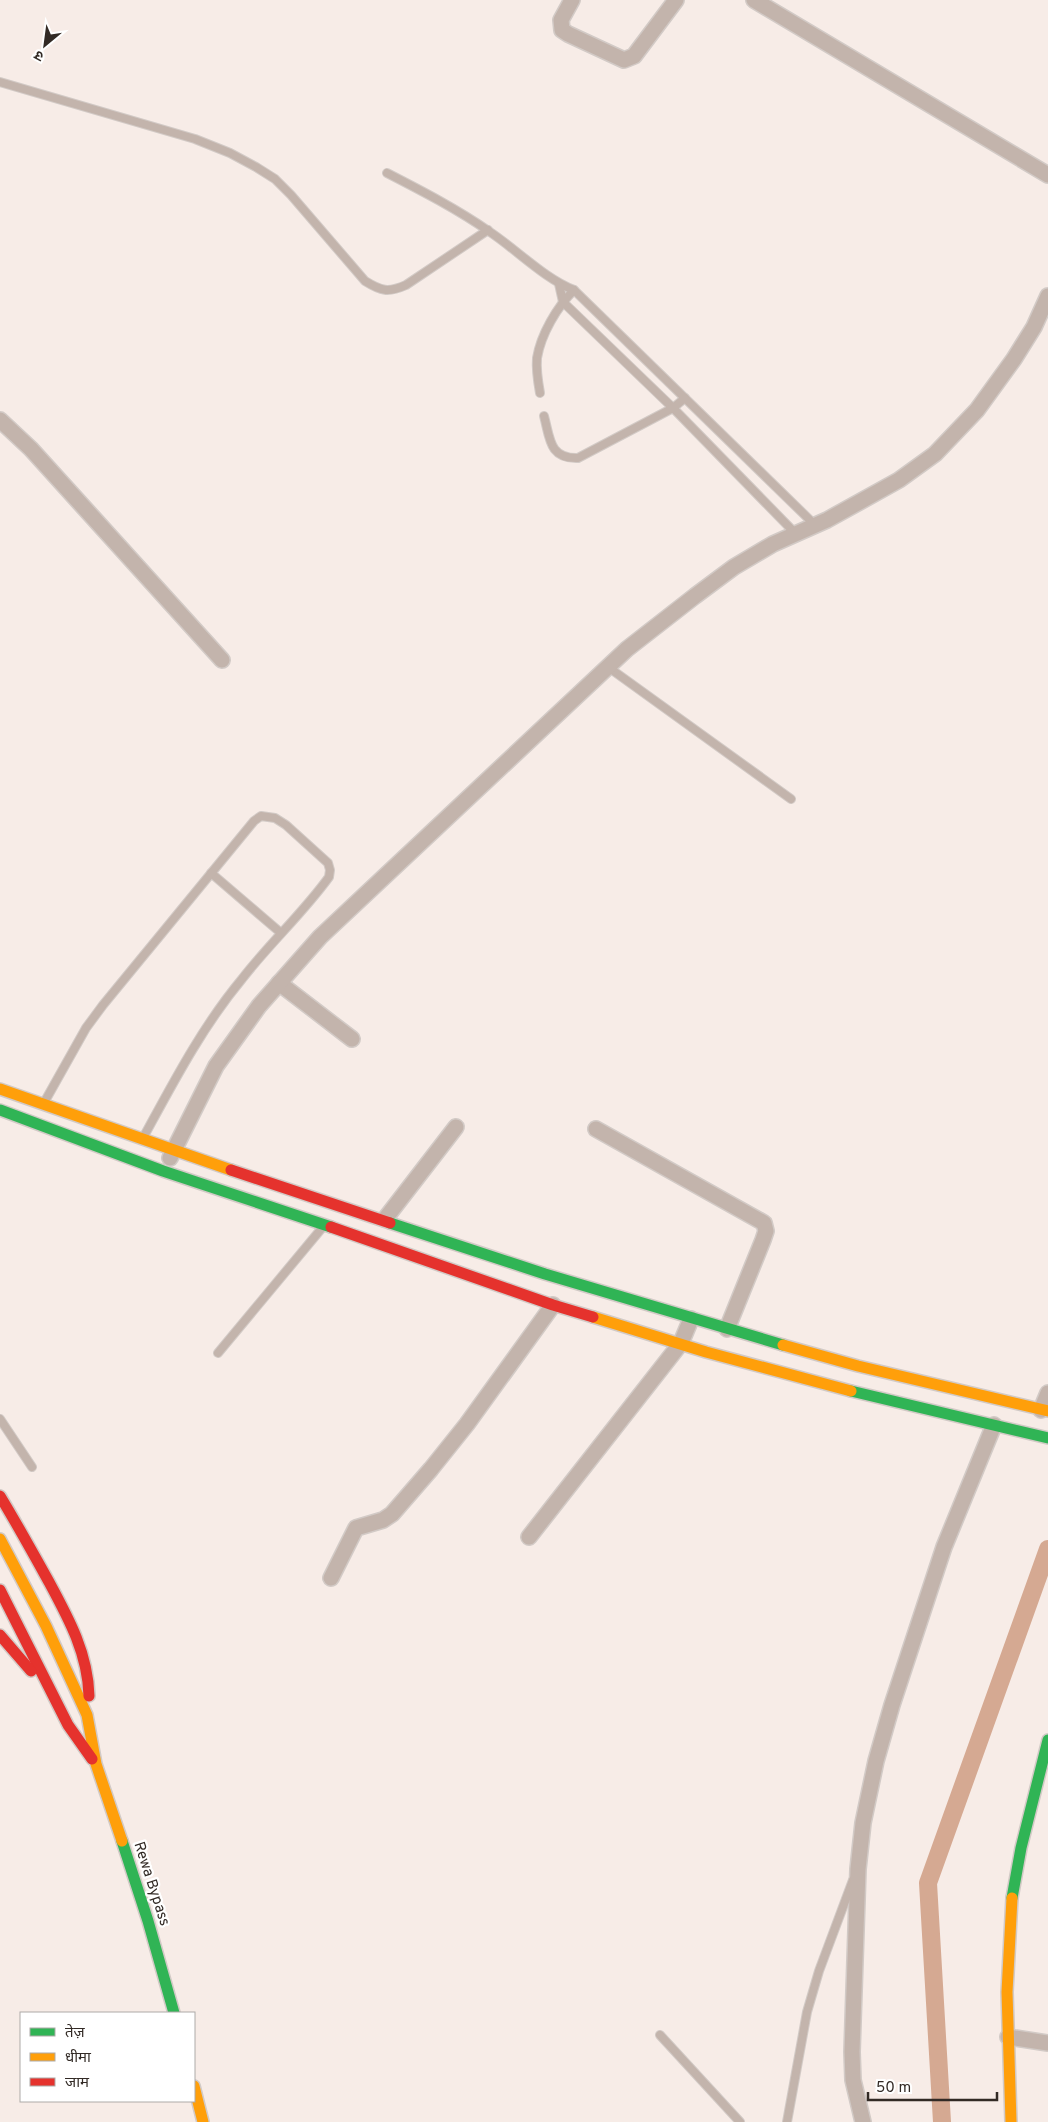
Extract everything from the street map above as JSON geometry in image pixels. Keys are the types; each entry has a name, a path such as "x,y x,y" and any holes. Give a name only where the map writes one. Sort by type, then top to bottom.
{"main road":[{"path":"0,1089 174,1151 385,1219 545,1274 691,1319 858,1366 1045,1411"},
{"path":"0,1110 164,1171 399,1249 553,1305 706,1352 872,1396 1044,1437"},
{"path":"0,1496 64,1612 84,1658 90,1684 88,1718"},
{"name":"Rewa Bypass","path":"0,1539 63,1658 88,1718 96,1765 151,1931 174,2012"},
{"name":"Rewa Bypass","path":"0,1590 68,1725 96,1765"},
{"path":"0,1634 55,1698"},
{"path":"1010,2122 1008,2037 1010,1913 1021,1851 1048,1740"},
{"path":"195,2090 203,2122"}],"street":[{"path":"572,0 561,20 562,30 624,60 634,56 676,0"},
{"path":"754,0 1048,175"},
{"path":"164,1171 216,1066 259,1006 320,937 627,649 734,568 795,533 827,520 899,480 935,454 977,410 1014,359 1034,327 1048,296"},
{"path":"0,420 31,449 222,660"},
{"path":"279,983 352,1039"},
{"path":"385,1219 456,1128"},
{"path":"596,1129 764,1223 766,1231 763,1240 726,1329"},
{"path":"331,1578 356,1528 383,1520 392,1514 467,1424 553,1305"},
{"path":"529,1537 681,1343 691,1319"},
{"path":"1045,1411 1048,1393"},
{"path":"863,2122 854,2080 852,2052 858,1869 863,1823 872,1778 892,1705 944,1547 994,1425"},
{"path":"1008,2037 1048,2043"}],"lane":[{"path":"0,82 195,139 256,166 292,194 366,281 385,290 394,290 406,285 488,230"},
{"path":"387,173 446,204 488,230 558,284 574,290 815,525"},
{"path":"558,284 562,302 673,408 795,533"},
{"path":"540,393 537,357 545,334 562,302 574,290"},
{"path":"544,416 551,446 563,457 578,458 673,408 685,398"},
{"path":"608,667 791,799"},
{"path":"42,1105 86,1028 103,1005 254,821 261,816 276,818 322,856 328,863 330,870 324,883 242,979 198,1039 142,1140"},
{"path":"211,873 281,933"},
{"path":"218,1353 325,1224"},
{"path":"0,1420 32,1468"},
{"path":"787,2122 806,2012 819,1971 858,1869"},
{"path":"660,2036 740,2122"}],"waterway":[{"path":"942,2122 928,1883 1048,1549"}],"traffic: fast":[{"path":"0,1110 163,1171 331,1227"},
{"path":"390,1223 545,1274 783,1345"},
{"path":"851,1391 1048,1438"},
{"path":"1012,1898 1021,1848 1048,1740"},
{"path":"122,1841 148,1921 174,2012"}],"traffic: slow":[{"path":"0,1089 231,1170"},
{"path":"593,1317 706,1352 851,1391"},
{"path":"783,1345 858,1366 1048,1411"},
{"path":"0,1539 46,1626 87,1715 96,1764 122,1841"},
{"path":"1011,2122 1007,1992 1012,1898"},
{"path":"195,2090 203,2122"}],"traffic: jam":[{"path":"231,1170 390,1223"},
{"path":"331,1227 553,1305 593,1317"},
{"path":"0,1496 70,1623 85,1666 89,1696"},
{"path":"0,1590 68,1725 92,1759"},
{"path":"0,1635 31,1671"}]}
